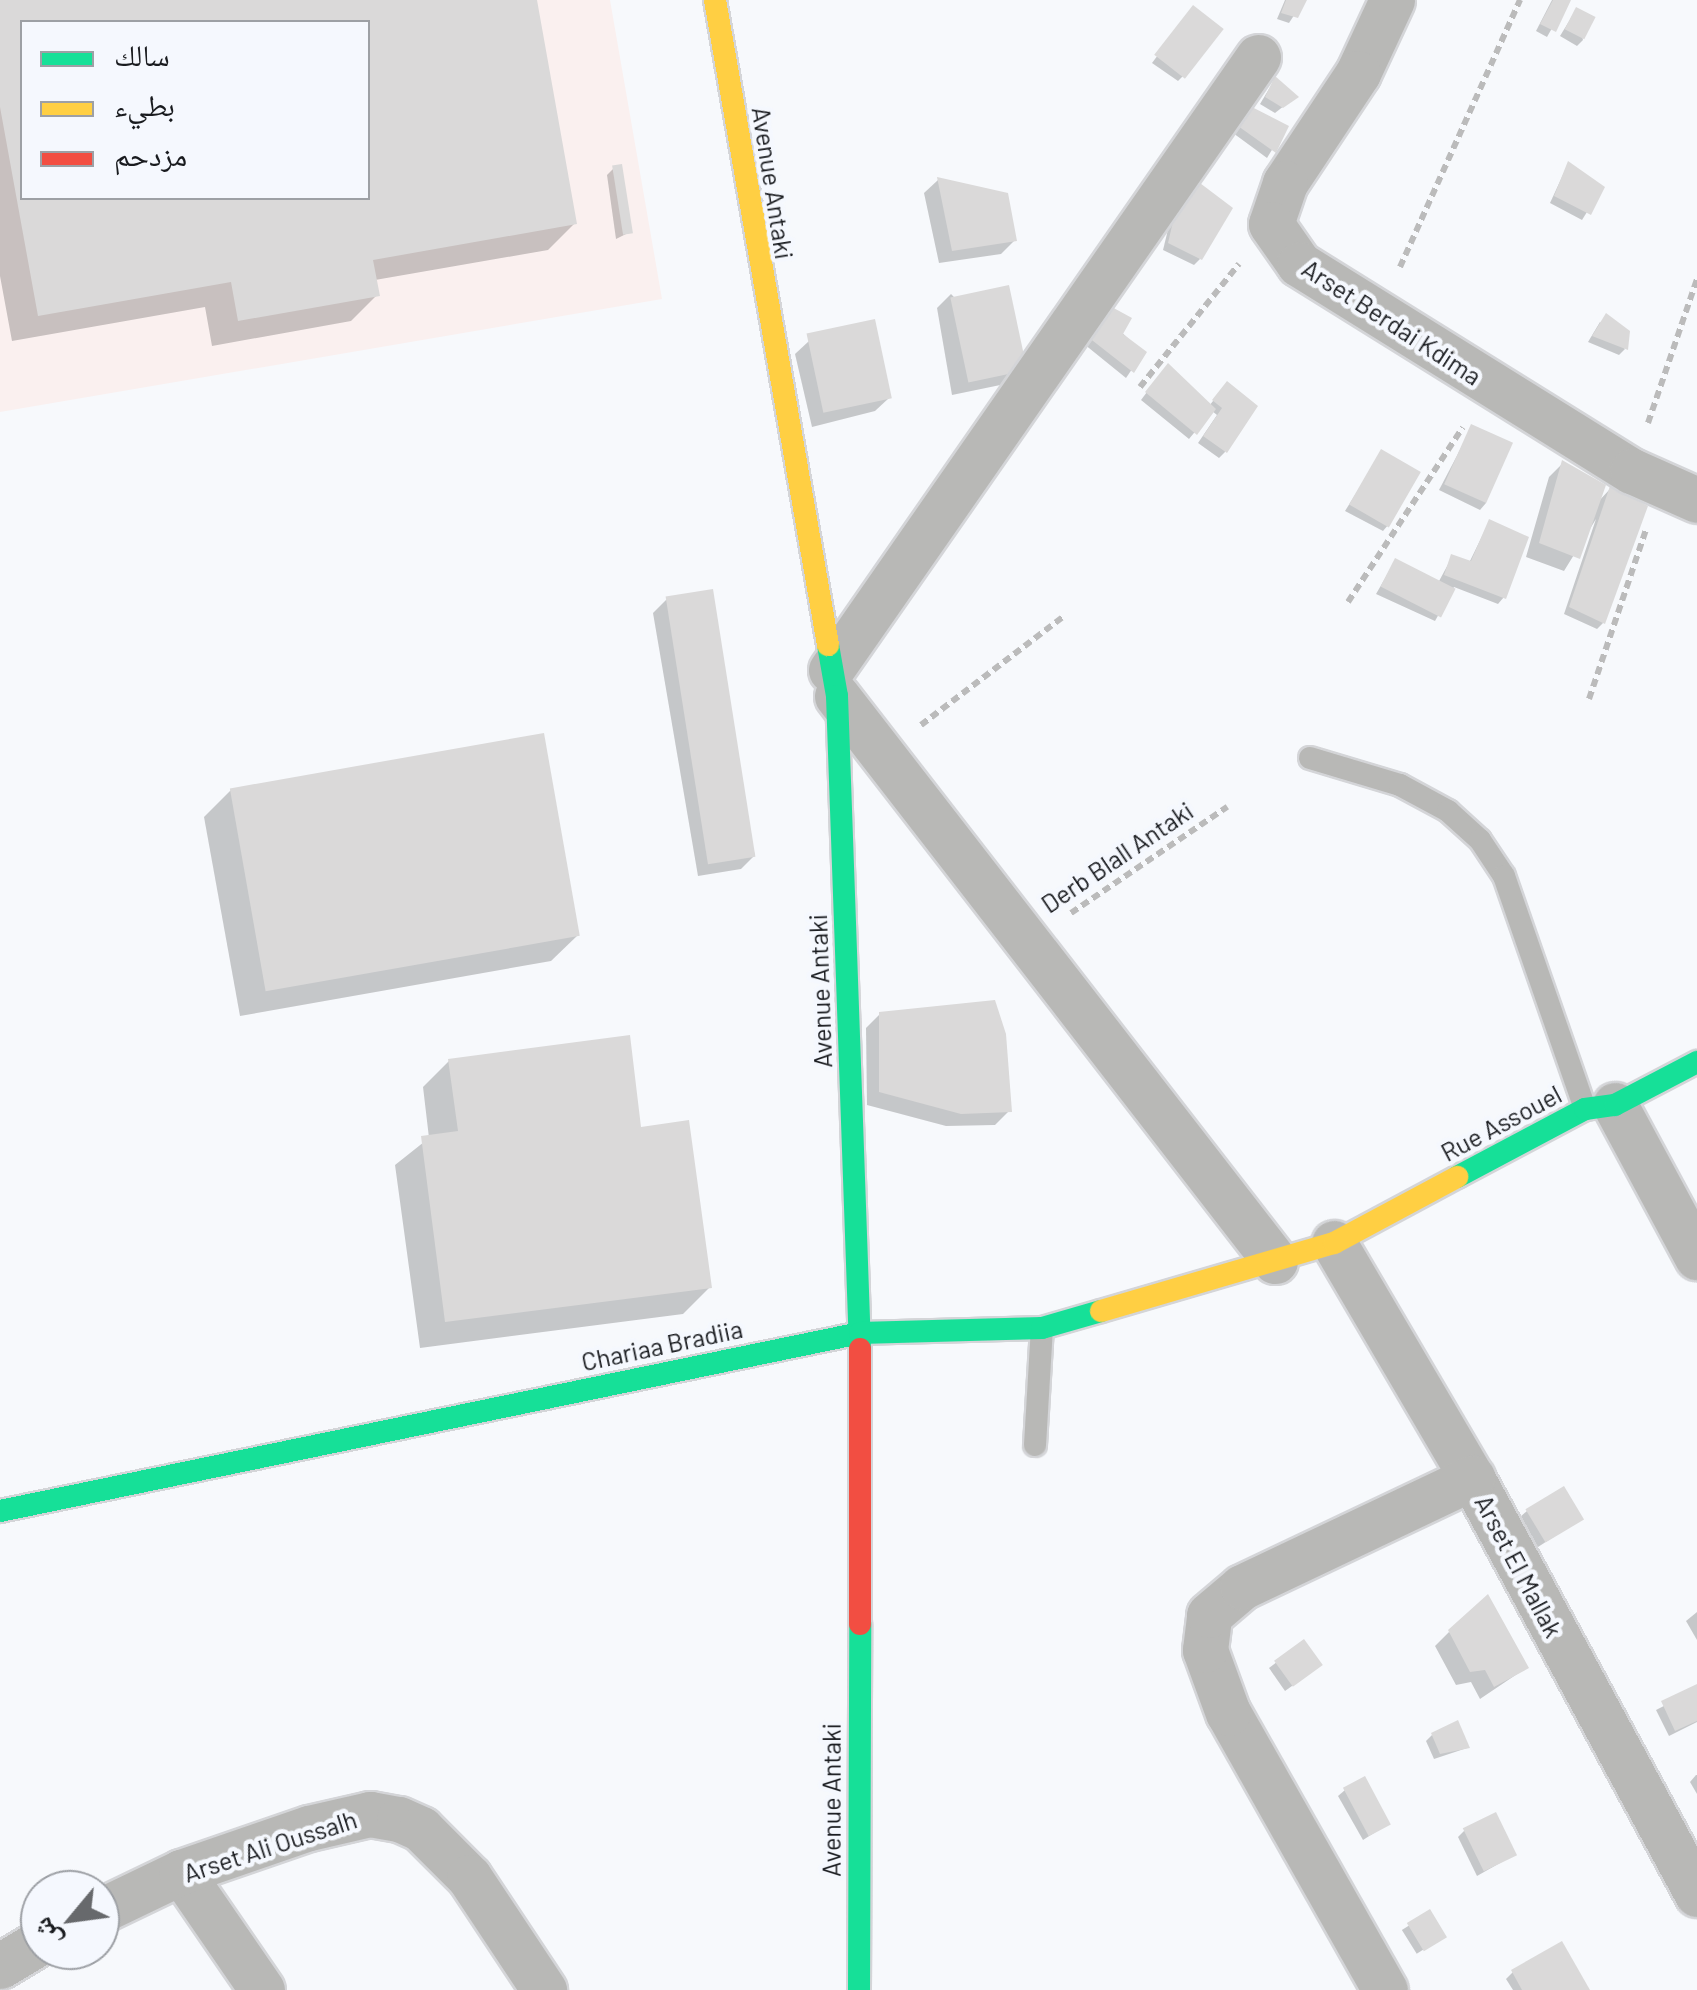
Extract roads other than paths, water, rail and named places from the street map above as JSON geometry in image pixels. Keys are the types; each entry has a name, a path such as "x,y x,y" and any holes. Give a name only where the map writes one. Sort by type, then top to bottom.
{"street":[{"name":"Avenue Antaki","path":"715,0 834,683 860,1333 860,1990"},
{"name":"Arset Berdai Kdima","path":"1392,0 1358,73 1284,183 1271,224 1298,264 1493,387 1663,486"},
{"path":"1258,56 834,683 880,757 1030,940 1276,1261"},
{"name":"Rue Assouel","path":"1334,1242 1697,1062"},
{"path":"1600,1107 1697,1257"},
{"name":"Chariaa Bradiia","path":"0,1511 860,1333 1042,1328 1334,1242"},
{"name":"Arset El Mallak","path":"1334,1242 1472,1478 1697,1894"},
{"path":"1377,1988 1228,1713 1205,1650 1209,1615 1242,1587 1472,1478"},
{"name":"Arset Ali Oussalh","path":"120,1902 181,1872 309,1828 370,1814 399,1818 421,1829 469,1877 544,1990"},
{"path":"181,1872 262,1990"}],"lane":[{"path":"1310,758 1400,785 1448,811 1480,840 1504,876 1600,1107"},
{"path":"1035,1445 1042,1328"}]}
